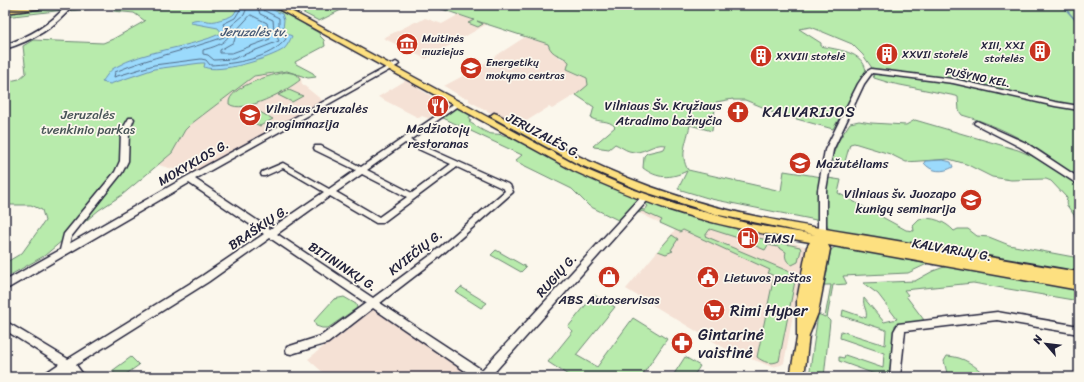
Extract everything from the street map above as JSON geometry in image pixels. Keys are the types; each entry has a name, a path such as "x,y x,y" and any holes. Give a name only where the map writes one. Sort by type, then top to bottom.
{"main road":[{"path":"5,11 54,5"},
{"name":"JERUZALĖS G.","path":"274,5 393,66"},
{"name":"JERUZALĖS G.","path":"281,5 460,102 560,161 725,222 821,237"},
{"path":"797,377 803,338 812,313 817,291 824,249 821,237"},
{"name":"KALVARIJŲ G.","path":"821,237 1079,276"},
{"name":"KALVARIJŲ G.","path":"821,237 1079,285"}],"street":[{"path":"5,47 32,37 50,27 70,5"},
{"name":"MOKYKLOS G.","path":"5,286 189,179 393,66"},
{"name":"PUŠYNO KEL.","path":"821,237 821,212 826,162 829,150 862,84 868,73 872,71 953,81 1079,108"},
{"name":"BRAŠKIŲ G.","path":"48,377 158,309 270,234 460,102"},
{"path":"66,251 64,249 67,236 118,173 124,161 125,132 131,119"},
{"path":"977,123 1024,145 1079,182"},
{"path":"265,174 283,165 379,221 456,164 404,140"},
{"path":"318,148 412,196"},
{"name":"KVIEČIŲ G.","path":"291,350 298,346 324,340 434,257 508,193 509,190 507,187 456,164"},
{"name":"BITININKŲ G.","path":"189,179 483,377"},
{"name":"RUGIŲ G.","path":"483,377 647,194"},
{"path":"895,377 899,331 902,327 997,316 1079,330"},
{"path":"5,325 68,364 80,377"}],"shaded area":[{"path":"458,15 487,24 426,59 383,38 425,18 442,24"},
{"path":"525,37 548,44 560,58 566,59 569,62 572,72 587,78 588,85 586,88 552,109 549,107 520,125 515,126 469,101 469,98 462,97 444,86 474,70"},
{"name":"Vilniaus Jeruzalės progimnazija","path":"287,71 300,74 302,84 323,101 192,174 158,165 172,153 185,130 191,124 247,80 261,74 268,75"},
{"path":"408,79 422,87 419,89 438,100 441,98 451,104 430,119 422,116 419,118 378,97"},
{"path":"647,206 805,246 808,252 800,277 784,363 772,367 726,349 626,289 675,230 637,212 641,209 644,210"},
{"path":"373,307 472,377 328,377 308,359"}],"green space":[{"name":"Jeruzalės tvenkinio parkas","path":"73,5 265,5 305,22 305,25 319,33 324,40 325,46 295,62 313,73 316,77 308,78 287,71 254,76 191,124 185,130 172,153 122,195 99,210 44,256 5,278 5,263 22,253 45,221 42,210 31,205 5,205 5,82 19,79 26,73 23,46 33,40 103,43 145,21 134,13 113,11 117,6 69,11"},
{"path":"288,5 332,5 343,9 319,21"},
{"path":"430,5 1079,5 1079,222 1066,204 1067,198 1051,181 1046,179 1011,180 992,177 966,164 949,159 906,162 890,154 854,143 850,144 844,165 838,165 832,160 832,157 839,140 850,123 859,121 906,125 915,120 1018,150 1044,161 1049,162 1051,158 1008,133 986,123 962,115 959,111 958,97 956,96 890,83 874,78 873,75 879,73 872,68 863,55 852,44 811,27 799,29 821,43 821,46 841,50 855,55 864,64 866,71 833,129 771,112 770,110 745,100 733,99 716,102 712,131 690,125 684,159 688,170 781,191 784,171 841,180 838,193 906,230 914,231 913,225 919,219 934,219 943,222 954,231 958,229 968,229 977,236 989,237 1009,245 1079,258 1079,273 837,233 828,228 826,222 711,199 678,189 687,171 681,174 664,177 648,172 643,168 644,156 647,153 664,149 666,145 657,145 639,152 627,150 615,144 609,149 593,146 615,127 610,123 591,118 594,107 576,95 588,85 587,78 567,69 569,62 552,51 548,44 477,21 483,24 478,27 468,23 474,20"},
{"path":"62,6 61,7 67,6 64,10 5,17 5,12"},
{"path":"286,72 297,74 300,80 286,90 254,104 236,107 229,104 230,98 235,92 243,87 271,75"},
{"path":"289,90 303,96 292,102 278,95"},
{"path":"454,108 461,109 471,116 469,117 471,121 469,122 490,134 503,135 513,138 639,199 620,221 589,206 572,189 515,161 522,155 441,117"},
{"path":"256,110 273,119 260,126 242,117"},
{"path":"480,113 575,162 644,193 574,165"},
{"path":"657,199 802,233 751,225 699,212"},
{"path":"646,201 735,227 738,231 744,234 741,239 710,229 705,236 795,274 796,276 779,361 773,363 767,362 757,357 774,276 768,273 770,270 683,230 680,232 660,223 662,220 642,211 639,213 637,212 639,209 645,210 648,206 644,203"},
{"path":"672,235 678,239 671,250 673,251 666,254 658,251"},
{"path":"754,237 800,247 801,250 798,262 792,265 790,264 786,258 786,252 778,247 768,245 765,250 751,244"},
{"path":"835,247 859,250 927,264 908,273 843,276 847,284 833,285 827,318 830,321 824,377 809,377 818,314 825,317 831,285 824,285 831,250"},
{"path":"496,250 526,267 521,272 491,255"},
{"path":"947,266 1079,288 1079,301 973,283 904,290 908,295 906,296 924,320 895,325 892,377 883,377 839,361 839,357 844,358 845,355 883,368 884,353 840,338 841,331 885,345 886,330 842,316 843,310 866,318 864,298 884,322 897,319 878,294 863,283 915,281 933,271"},
{"path":"461,287 487,303 481,308 456,292"},
{"path":"594,295 615,307 576,355 597,367 633,318 667,339 641,377 609,377 605,374 602,377 571,377 548,362 573,331 568,327"},
{"path":"344,297 356,304 357,308 328,328 316,326 314,321 334,299"},
{"path":"947,356 959,358 969,362 987,377 948,377 944,361"},
{"path":"131,357 139,365 122,377 119,377 112,371"},
{"path":"685,357 700,366 693,377 672,377"}],"water":[{"name":"Jeruzalės tv.","path":"243,5 264,6 282,14 284,20 283,29 287,34 292,36 284,49 268,57 232,67 211,69 204,67 205,63 201,63 154,69 110,84 102,82 112,69 126,62 153,53 195,43 222,33 218,28 191,23 191,21 216,21 234,14 239,7"},
{"path":"943,160 951,162 953,167 937,171 924,163 925,161"}],"waterway":[{"path":"1062,5 1079,24"}],"place":[{"name":"Muitinės muziejus","path":"407,44"},
{"name":"XIII, XXI stotelės","path":"1040,51"},
{"name":"XXVII stotelė","path":"887,54"},
{"name":"XXVIII stotelė","path":"761,56"},
{"name":"Energetikų mokymo centras","path":"471,68"},
{"name":"Medžiotojų restoranas","path":"438,106"},
{"name":"Vilniaus Šv. Kryžiaus Atradimo bažnyčia","path":"738,112"},
{"name":"Vilniaus Jeruzalės progimnazija","path":"250,115"},
{"name":"Mažutėliams","path":"800,163"},
{"name":"Vilniaus šv. Juozapo kunigų seminarija","path":"971,200"},
{"name":"EMSI","path":"748,238"},
{"name":"ABS Autoservisas","path":"609,277"},
{"name":"Lietuvos paštas","path":"708,277"},
{"name":"Rimi Hyper","path":"714,310"},
{"name":"Gintarinė vaistinė","path":"682,343"}],"district":[{"name":"KALVARIJOS","path":"809,112"}]}
